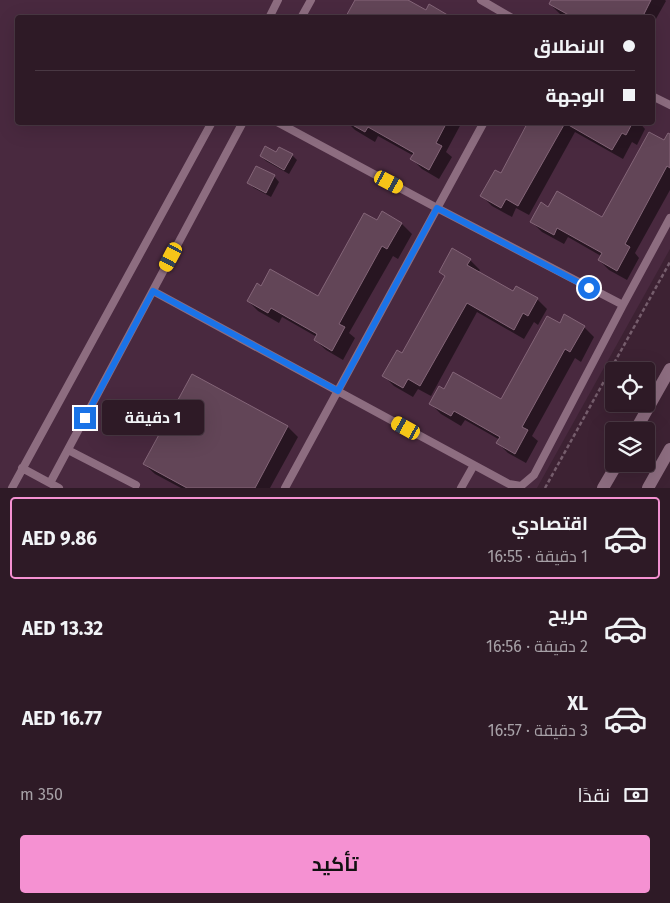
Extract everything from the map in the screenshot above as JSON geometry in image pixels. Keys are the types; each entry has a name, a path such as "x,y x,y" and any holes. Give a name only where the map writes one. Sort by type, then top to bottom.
{"street":[{"path":"640,422 670,369"},
{"path":"648,488 670,449"},
{"path":"603,488 612,472"}],"lane":[{"path":"270,15 278,0"},
{"path":"303,15 311,0"},
{"path":"481,0 507,15"},
{"path":"655,98 670,106"},
{"path":"12,488 210,125"},
{"path":"50,483 241,125"},
{"path":"283,125 623,305"},
{"path":"285,488 482,125"},
{"path":"153,291 509,484 521,486 534,475 670,218"},
{"path":"68,450 136,485"},
{"path":"461,488 474,465"},
{"path":"22,468 59,488"}],"path":[{"path":"545,488 670,262"}],"shaded area":[{"path":"0,0 670,0 670,249 607,362 605,362 605,366 537,488 0,488"}],"building":[{"path":"355,0 408,0 426,10 429,4 448,15 347,15"},
{"path":"551,0 651,0 644,15 569,15 549,4"},
{"path":"352,125 445,125 436,143 442,146 429,170 410,159 414,153 368,127 365,132"},
{"path":"526,125 564,125 518,206 506,199 501,208 480,196 495,170 501,173"},
{"path":"568,125 631,125 626,135 622,133 612,150"},
{"path":"649,132 664,140 668,133 670,134 670,168 667,166 625,244 630,247 617,271 598,260 602,253 557,228 554,235 530,222 541,202 548,207 557,191 602,217"},
{"path":"265,146 276,152 279,147 293,154 284,170 260,156"},
{"path":"256,166 275,175 266,193 247,183"},
{"path":"382,211 402,223 387,249 382,246 339,324 345,327 332,351 314,340 317,334 271,308 268,313 247,301 257,283 261,286 270,269 318,296 364,213 377,220"},
{"path":"452,248 471,259 467,265 513,291 516,286 538,298 528,316 523,313 514,330 467,303 420,386 408,379 403,388 382,376 397,350 402,353 445,276 439,272"},
{"path":"564,314 585,326 570,352 565,349 522,427 528,430 515,454 496,443 500,437 454,411 451,416 429,404 439,386 444,389 453,372 501,399 547,316 560,323"},
{"path":"192,374 288,426 255,488 187,488 143,464"}],"route":[{"path":"85,418 153,291 338,391 437,208 589,288"}]}
